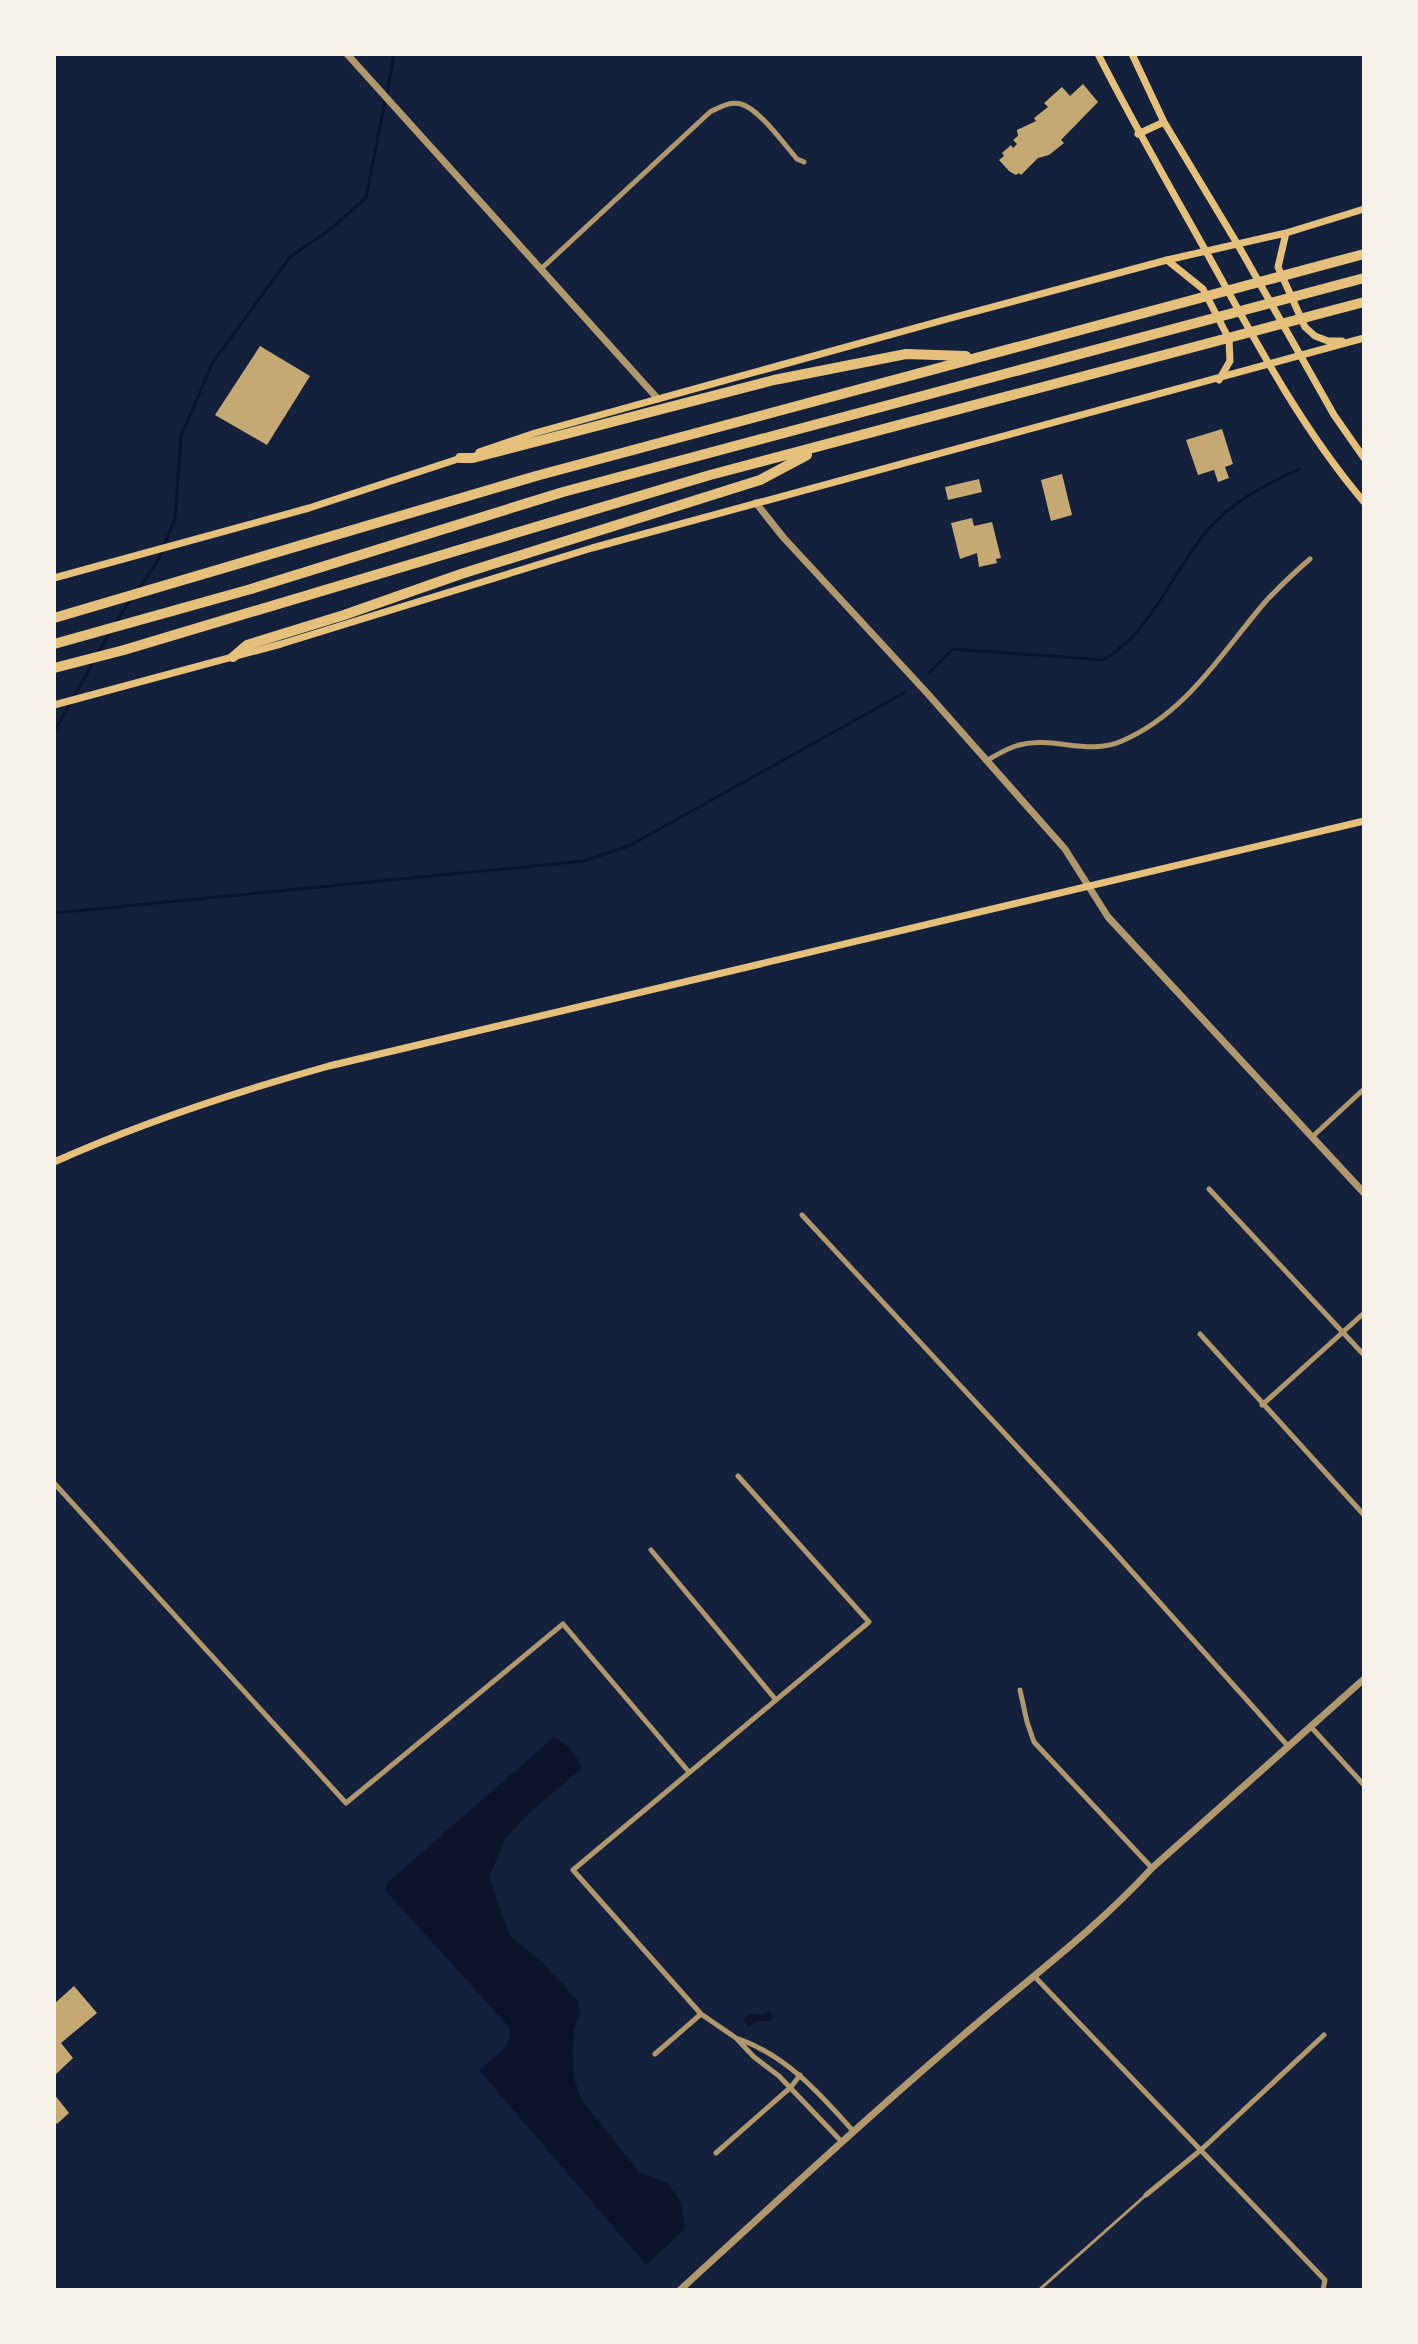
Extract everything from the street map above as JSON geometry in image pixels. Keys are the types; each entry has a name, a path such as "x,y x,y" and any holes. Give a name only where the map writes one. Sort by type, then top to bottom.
{"highway":[{"path":"54,618 536,476 1364,254"},
{"path":"54,644 140,621 563,492 1364,278"},
{"path":"54,668 124,650 710,475 1364,302"},
{"path":"460,458 473,458 774,380 906,354 980,357"},
{"path":"233,657 247,645 760,480 823,446"}],"main road":[{"path":"1098,54 1138,134 1270,364 1304,421 1364,502"},
{"path":"1132,54 1164,122 1334,415 1364,458"},
{"path":"1138,134 1164,122"},
{"path":"54,578 309,508 535,433 1167,260 1286,233 1364,209"},
{"path":"1286,233 1278,267 1305,327 1315,336 1328,341 1351,342"},
{"path":"1167,260 1203,289 1229,339 1230,361 1219,380"},
{"path":"54,705 233,657 592,548 1219,380 1364,338"},
{"path":"54,1162 194,1106 329,1066 1364,821"}],"street":[{"path":"347,54 658,399"},
{"path":"541,270 710,112 725,105 740,104 753,111 797,159 804,162"},
{"path":"756,503 783,537 917,681 1065,849 1108,917 1364,1193"},
{"path":"986,761 1009,748 1028,743 1086,748 1108,746 1150,726 1198,685 1266,602 1310,559"},
{"path":"1312,1137 1364,1089"},
{"path":"1209,1189 1364,1355"},
{"path":"802,1215 1109,1546 1288,1746"},
{"path":"1262,1405 1364,1313"},
{"path":"1200,1334 1364,1515"},
{"path":"738,1476 869,1622 573,1870 701,2014 736,2038 791,2087 843,2143"},
{"path":"54,1483 346,1803 563,1624 689,1772"},
{"path":"651,1550 776,1700"},
{"path":"680,2290 975,2025 1035,1977 1364,1679"},
{"path":"1020,1690 1034,1742 1152,1868"},
{"path":"1311,1727 1364,1785"},
{"path":"1035,1977 1325,2280 1323,2290"},
{"path":"655,2054 701,2014"},
{"path":"1146,2195 1202,2149 1324,2035"},
{"path":"736,2038 761,2047 800,2075 855,2133"},
{"path":"716,2153 791,2087 800,2075"}],"lane":[{"path":"1039,2290 1146,2195"}],"water":[{"path":"554,1737 571,1750 581,1769 531,1811 506,1837 489,1877 510,1936 543,1963 578,2001 580,2013 574,2029 574,2079 582,2100 639,2172 668,2183 681,2202 685,2229 646,2265 479,2070 506,2046 509,2027 385,1890 387,1883"},
{"path":"769,2011 773,2016 771,2021 758,2021 749,2026 745,2023 744,2019 749,2014 761,2015"}],"building":[{"path":"1083,84 1098,102 1061,140 1064,143 1049,155 1038,158 1021,175 1009,171 999,160 1011,145 1013,148 1017,144 1013,140 1018,136 1017,130 1036,121 1034,118 1048,107 1044,103 1062,87 1070,96"},
{"path":"260,346 310,376 267,445 215,415"},
{"path":"1222,429 1233,464 1225,467 1229,478 1218,482 1214,470 1198,475 1186,440"},
{"path":"1062,474 1072,515 1051,521 1041,480"},
{"path":"979,479 982,492 948,500 945,487"},
{"path":"972,518 974,526 992,522 1001,558 996,559 997,563 979,567 977,553 960,559 951,523"},
{"path":"74,1986 97,2013 61,2043 73,2058 54,2076 54,2004"},
{"path":"54,2094 69,2113 57,2124 54,2121"}],"waterway":[{"path":"387,94 394,54"},
{"path":"139,589 158,560 175,519 181,436 213,362 290,257 328,231 366,198 385,101"},
{"path":"929,673 953,649 1103,660 1135,634 1194,547 1216,521 1249,495 1299,469"},
{"path":"116,622 132,598"},
{"path":"98,653 110,632"},
{"path":"54,732 93,663"},
{"path":"54,913 584,861 629,846 904,693"}]}
